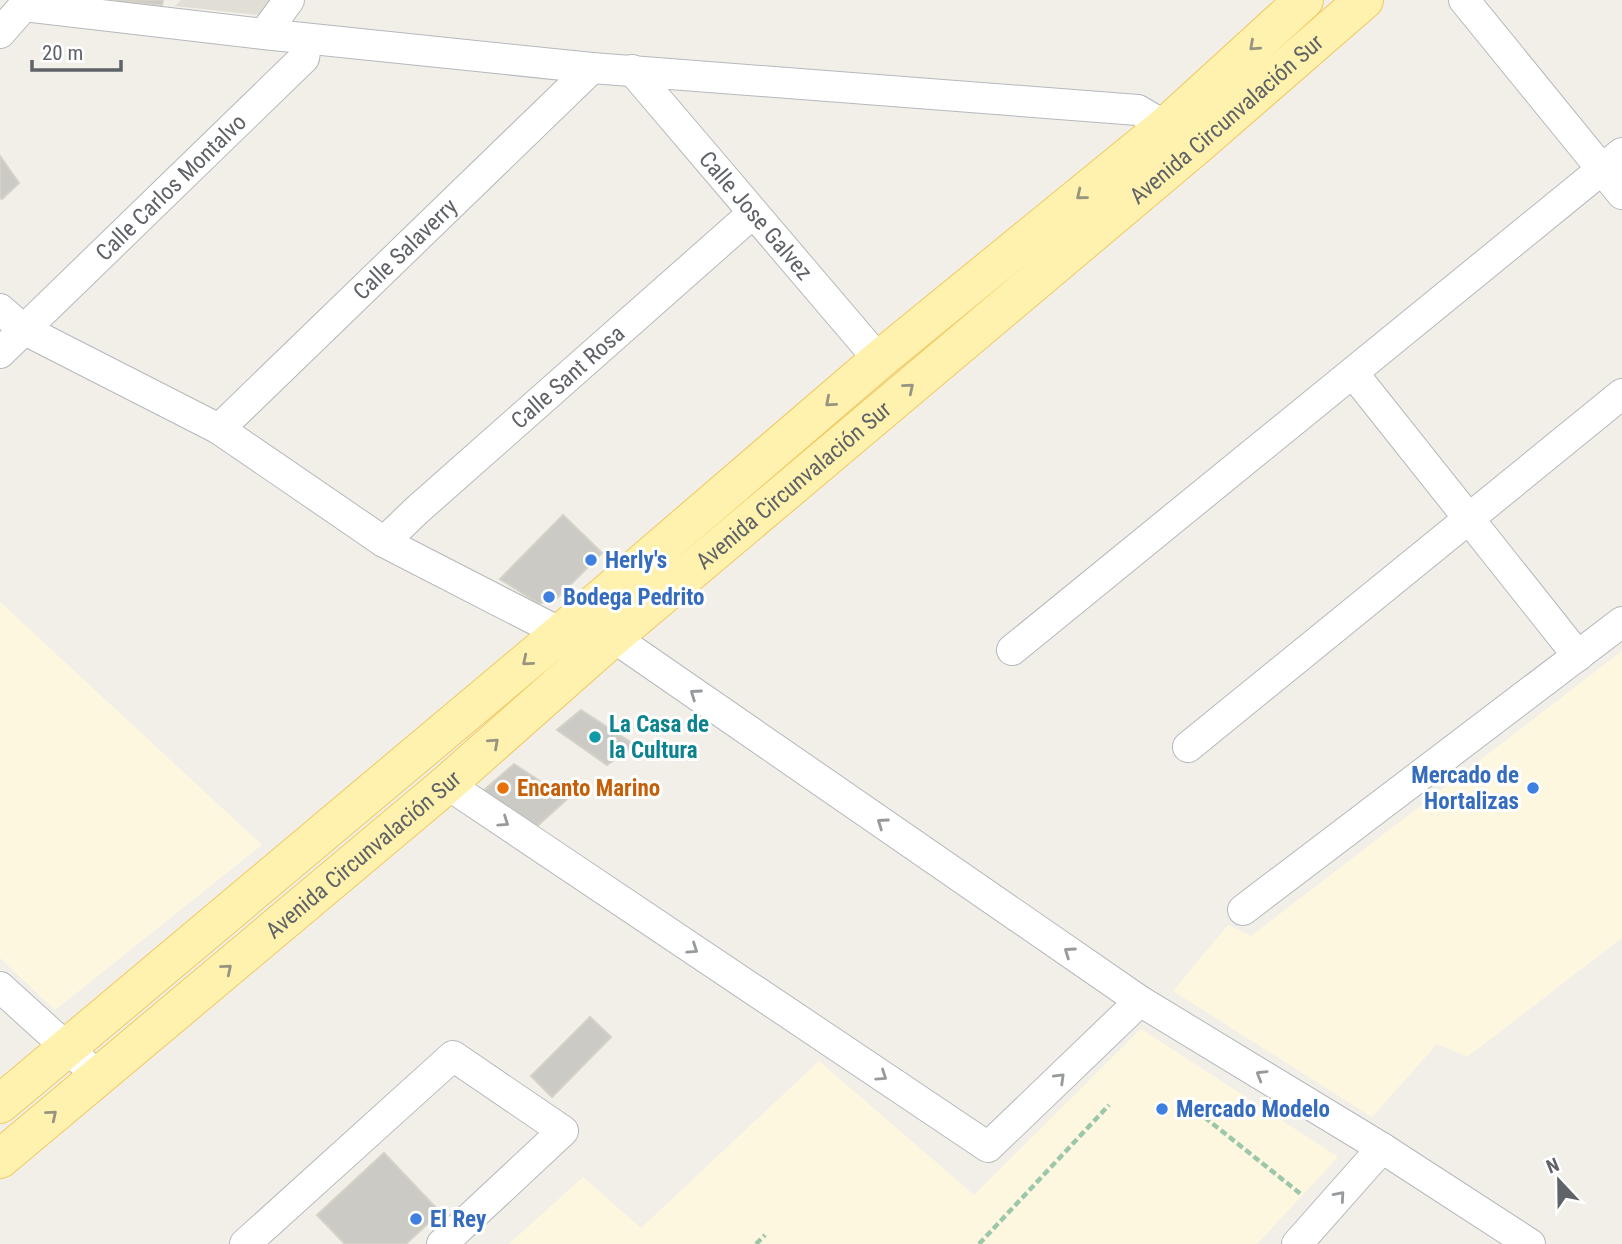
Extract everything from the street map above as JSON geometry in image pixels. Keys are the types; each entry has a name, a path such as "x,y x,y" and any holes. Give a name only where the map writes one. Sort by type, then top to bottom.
{"main road":[{"name":"Avenida Circunvalación Sur","path":"0,1159 447,784 1181,136 1304,0"},
{"name":"Avenida Circunvalación Sur","path":"0,1104 561,633 879,360 1364,0"}],"street":[{"path":"264,34 289,0"},
{"path":"1464,0 1612,161 1622,194"},
{"path":"0,33 26,3 307,39 592,68 1138,110 1181,136"},
{"name":"Calle Carlos Montalvo","path":"0,353 304,58 307,39"},
{"name":"Calle Salaverry","path":"219,429 592,68"},
{"name":"Calle Jose Galvez","path":"632,70 879,360"},
{"path":"1012,650 1612,161"},
{"name":"Calle Sant Rosa","path":"384,542 753,213"},
{"path":"0,309 23,329 219,429 384,542 561,633 613,637 1140,1001 1382,1148 1530,1244"},
{"path":"1353,373 1578,656"},
{"path":"1188,747 1622,394"},
{"path":"1243,910 1622,622"},
{"path":"447,784 988,1147 1140,1001"},
{"path":"0,987 98,1076"},
{"path":"245,1244 453,1056 563,1132 442,1244"},
{"path":"1297,1244 1382,1148"}],"path":[{"path":"1188,1104 1280,1176 1324,1215"},
{"path":"979,1244 1109,1105"},
{"path":"756,1244 765,1235"}],"shaded area":[{"path":"181,0 272,0 259,15 175,6"},
{"path":"0,602 262,845 55,1010 0,958"},
{"name":"Mercado de Hortalizas","path":"1622,651 1622,938 1467,1057 1437,1044 1372,1117 1173,991 1228,925 1251,936"},
{"name":"Mercado Modelo","path":"1141,1029 1338,1157 1257,1244 509,1244 583,1177 641,1228 819,1061 974,1195"}],"building":[{"path":"114,0 163,0 162,5"},
{"path":"0,156 19,183 2,199 0,198"},
{"path":"563,515 602,553 553,602 538,603 500,579"},
{"name":"La Casa de la Cultura","path":"581,710 635,745 607,765 557,730"},
{"path":"514,764 567,799 535,828 483,791"},
{"path":"590,1017 611,1037 552,1097 531,1076"},
{"path":"384,1153 440,1212 406,1244 345,1244 317,1215"}],"place":[{"name":"Herly's","path":"591,560"},
{"name":"Bodega Pedrito","path":"549,597"},
{"name":"La Casa de la Cultura","path":"595,737"},
{"name":"Encanto Marino","path":"503,788"},
{"name":"Mercado de Hortalizas","path":"1533,788"},
{"name":"Mercado Modelo","path":"1162,1109"},
{"name":"El Rey","path":"416,1219"}]}
